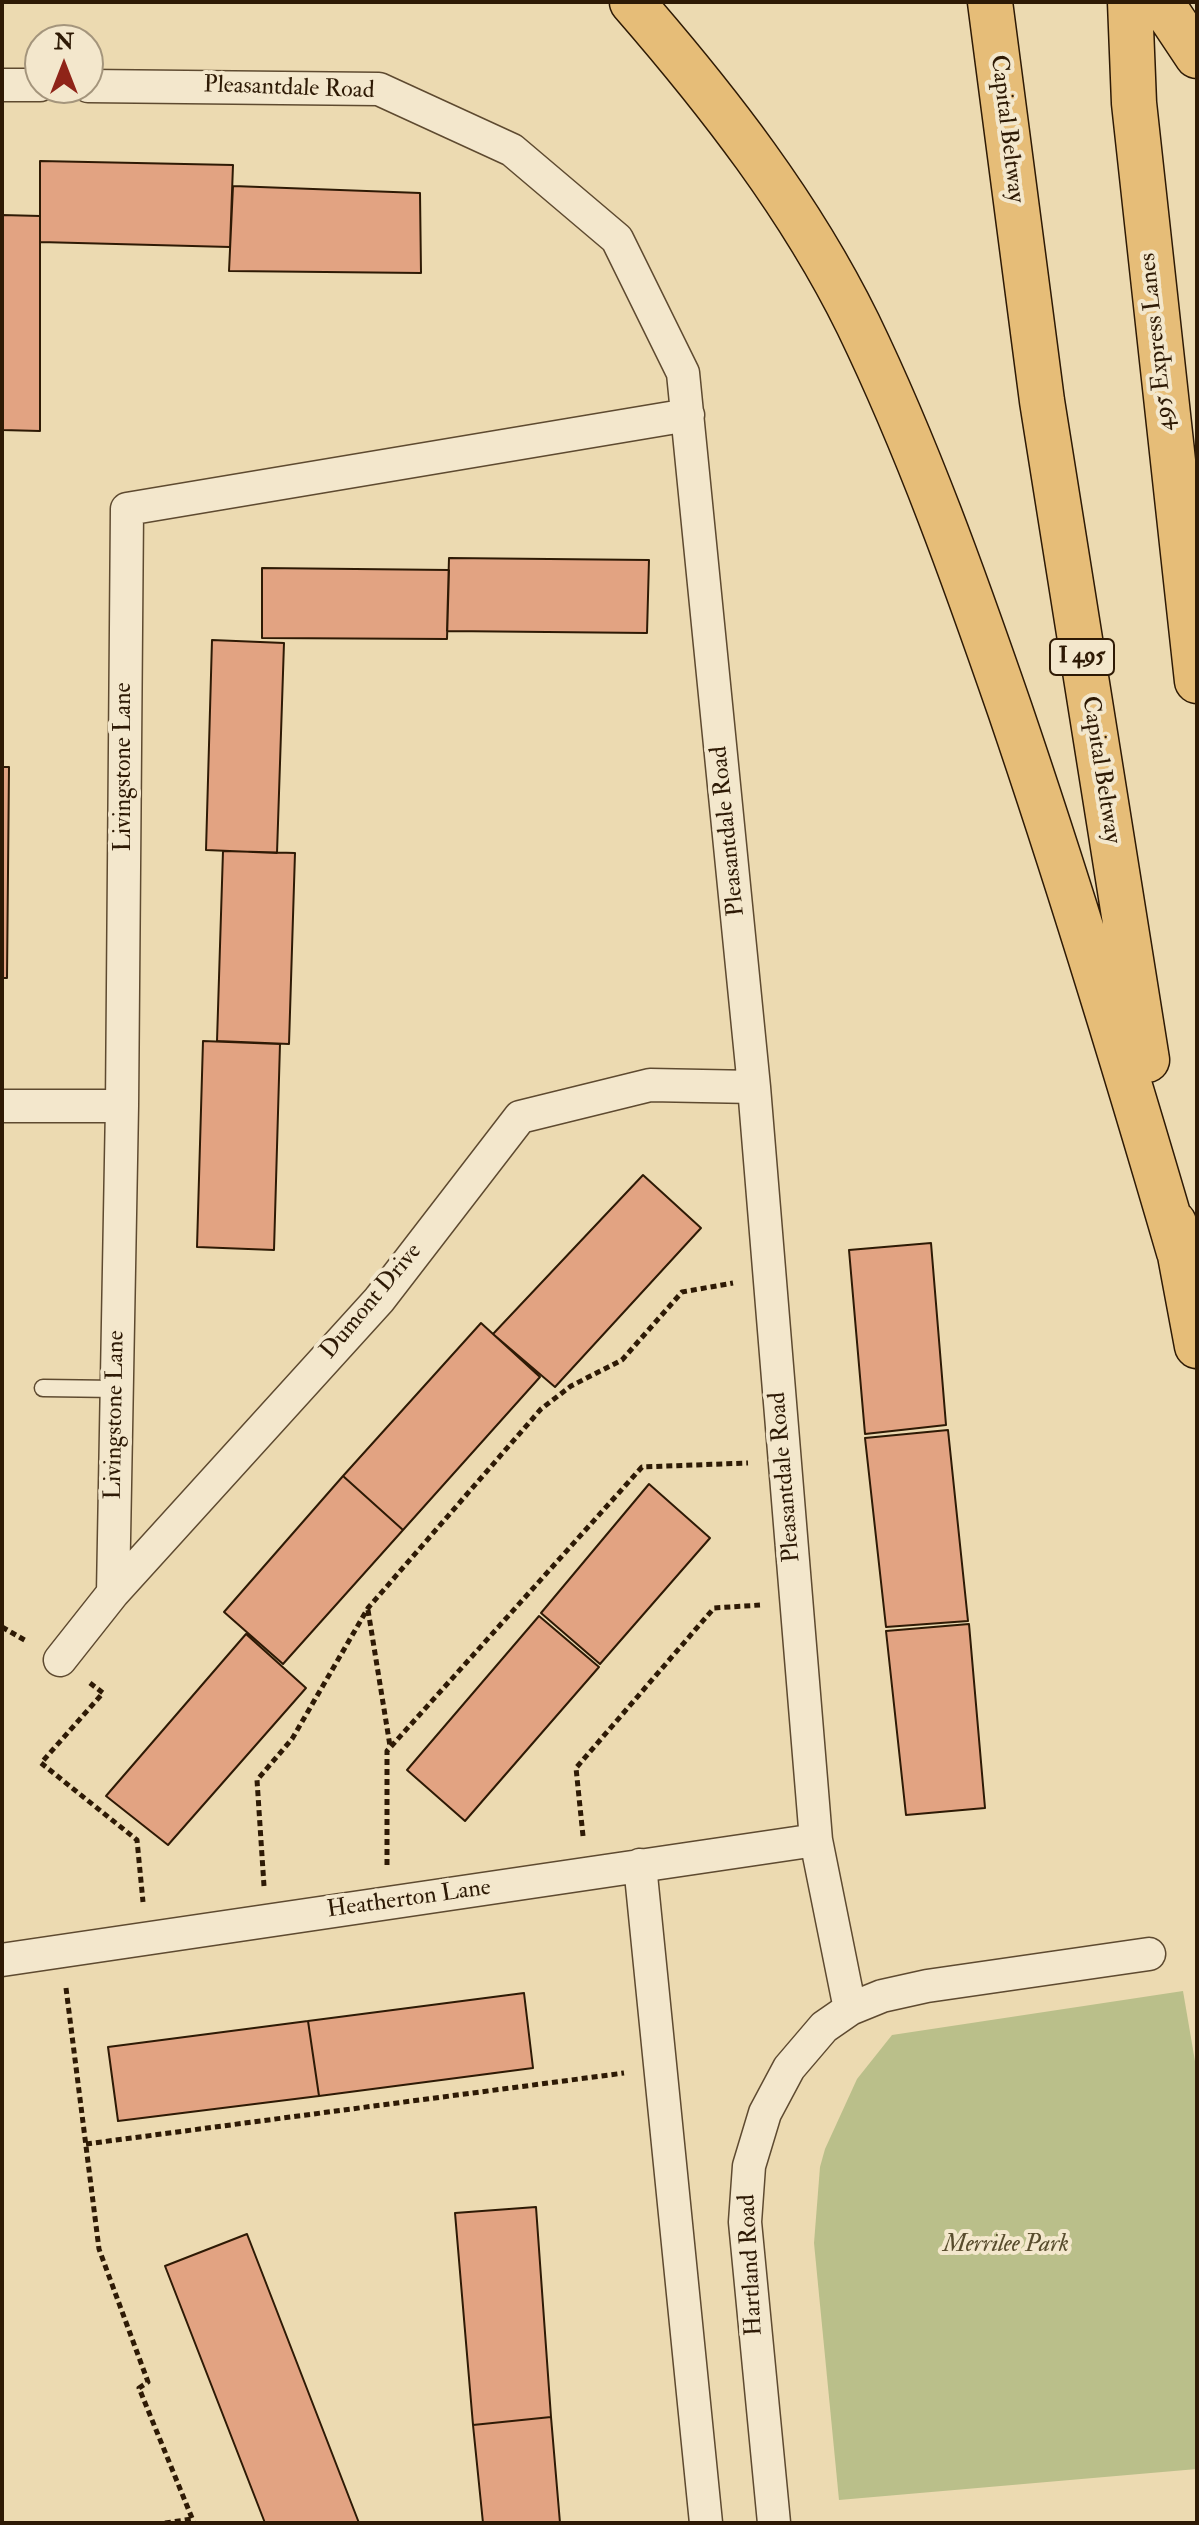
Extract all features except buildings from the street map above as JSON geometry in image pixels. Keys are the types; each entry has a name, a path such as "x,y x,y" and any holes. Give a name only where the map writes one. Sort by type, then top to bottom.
{"highway":[{"path":"632,2 714,96 779,191 856,322 916,455 979,621 1032,776 1108,1009 1179,1252"},
{"name":"Capital Beltway","path":"990,2 1044,416 1179,1252 1197,1346"},
{"name":"495 Express Lanes","path":"1130,2 1134,103 1197,681"},
{"path":"1161,2 1197,56"}],"street":[{"path":"2,85 24,85"},
{"name":"Pleasantdale Road","path":"104,86 379,89 512,150 617,239 683,373 754,1087 816,1840 850,2009"},
{"name":"Livingstone Lane","path":"113,1593 122,1106 127,509 688,415"},
{"name":"Dumont Drive","path":"60,1660 113,1593 379,1300 520,1117 650,1085 754,1087"},
{"path":"2,1106 122,1106"},
{"name":"Heatherton Lane","path":"2,1960 816,1840"},
{"path":"640,1865 706,2523"},
{"name":"Hartland Road","path":"774,2523 745,2222 749,2166 765,2113 789,2068 824,2027 850,2009 882,1996 927,1986 1149,1954"}],"lane":[{"path":"43,1388 117,1389"}],"path":[{"path":"266,1921 257,1780 292,1739 368,1608 541,1409 571,1386 622,1360 682,1292 708,1285 770,1280"},
{"path":"390,1747 642,1467 785,1461"},
{"path":"587,1873 576,1768 714,1608 797,1602"},
{"path":"368,1608 390,1747 386,1903"},
{"path":"60,1660 103,1693 41,1763 137,1840 148,1938"},
{"path":"61,1951 99,2249 148,2382 139,2388 193,2521 165,2523"},
{"path":"86,2144 660,2068"}],"green space":[{"name":"Merrilee Park","path":"1183,1991 1197,2073 1197,2469 839,2500 814,2243 820,2167 857,2079 892,2035"}]}
